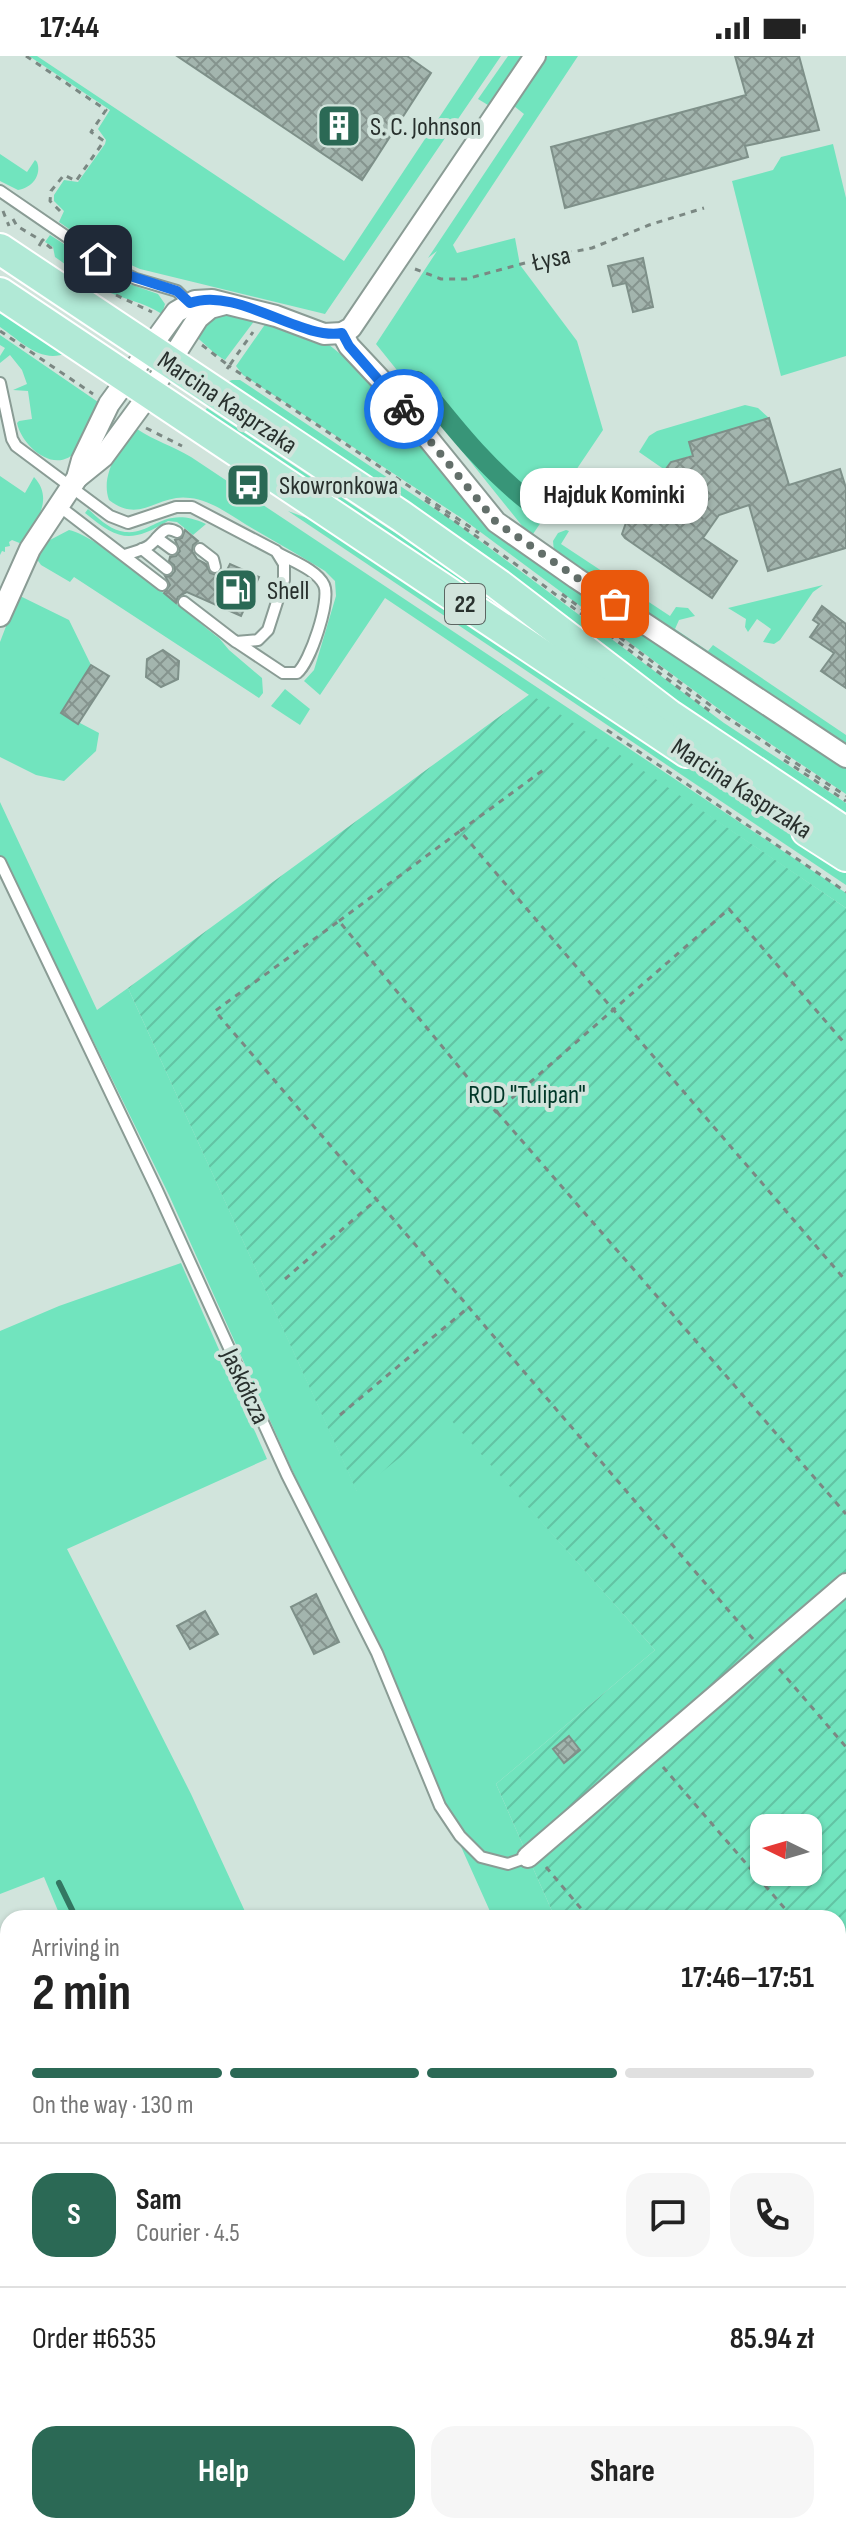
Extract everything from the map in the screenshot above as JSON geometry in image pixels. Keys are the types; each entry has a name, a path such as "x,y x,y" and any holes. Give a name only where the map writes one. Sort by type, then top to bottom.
{"main road":[{"name":"Marcina Kasprzaka","path":"0,249 424,532 499,585 669,715 846,833"},
{"name":"Marcina Kasprzaka","path":"0,293 846,856"}],"street":[{"path":"74,482 103,457 131,418 138,386 159,356 172,315 229,303 324,334 342,333 358,318 535,56"},
{"path":"342,333 349,346 380,379 496,522 846,757"},
{"path":"0,616 30,549 74,482 109,404 138,386"},
{"path":"532,1854 846,1584"}],"lane":[{"path":"0,191 118,271 177,291 196,309"},
{"path":"0,383 16,446 74,482 110,516 134,523 176,507 192,507 276,551 317,577 325,590 324,606 307,661 297,673 283,673 184,602"},
{"path":"59,506 162,585"},
{"path":"125,555 142,549 165,529 177,532"},
{"path":"157,538 172,549"},
{"path":"142,549 167,569"},
{"path":"200,549 213,559 215,567"},
{"path":"236,642 258,640 268,630 284,580 284,564 276,551"},
{"path":"203,602 203,616"},
{"name":"Jaskółcza","path":"0,862 151,1176 287,1475 377,1653 440,1806 460,1836 481,1857 508,1864 532,1854"}],"path":[{"path":"26,56 106,110 91,132 104,141 76,181 64,175 51,191 50,201 60,211 40,244"},
{"path":"1,205 17,226 40,244 51,248 52,258"},
{"name":"Łysa","path":"398,259 433,278 466,279 592,248 649,225 704,208"},
{"path":"229,366 266,313"},
{"path":"0,331 109,404"},
{"path":"131,418 185,448"},
{"path":"603,728 846,892"},
{"path":"546,768 215,1011 846,1747"},
{"path":"460,831 846,1281"},
{"path":"496,1112 729,909 846,1045"},
{"path":"339,921 496,1112 846,1514"},
{"path":"285,1279 376,1200"},
{"path":"340,1415 469,1307"},
{"path":"650,1752 786,1910"},
{"path":"532,1854 582,1910"}],"green space":[{"path":"29,56 37,56 344,261 480,56 501,56 325,314 140,269 104,253 59,222 64,211 54,201 54,195 64,180 78,182 105,144 106,140 98,129 110,110"},
{"path":"508,56 522,56 488,105 478,99"},
{"path":"547,56 578,56 453,245 457,253 515,238 520,265 577,341 603,430 531,537 376,344 437,251 428,258 524,114 514,106"},
{"path":"833,144 846,198 846,356 781,376 732,181 773,170 781,157"},
{"path":"0,154 27,172 35,160 38,172 35,180 28,187 18,190 0,181"},
{"path":"50,235 121,281 158,294 165,304 162,314 84,279 55,257 53,247 45,242"},
{"path":"0,307 67,353 48,356 23,344 0,327"},
{"path":"224,313 255,320 225,360 196,337 204,322"},
{"path":"266,323 328,344 354,365 481,519 512,545 846,767 846,794 727,715 463,519 243,375 236,366"},
{"path":"0,335 98,402 85,439 70,457 60,460 42,456 20,432 17,423 32,419 28,391 13,390 27,384 22,370 10,355 0,363 5,348 0,345"},
{"path":"240,380 456,523 724,723 846,803 846,819 224,383"},
{"path":"745,405 758,408 769,418 689,442 693,455 671,462 665,470 639,452 649,436 657,431"},
{"path":"207,408 389,529 460,571 619,689 202,415"},
{"path":"137,429 191,457 846,893 846,908 385,598 320,695 304,681 314,670 336,596 335,581 325,571 205,502 179,498 131,510 109,500 109,471 124,444"},
{"path":"0,476 25,493 34,477 43,494 43,503 37,520 22,544 12,540 0,555"},
{"path":"88,509 107,525 120,531 141,530 178,517 206,524 193,535 177,522 168,521 144,533 125,536 96,522 85,513"},
{"path":"288,511 320,523 846,871 846,885"},
{"path":"69,530 83,535 122,561 219,638 262,678 263,693 259,698 74,577 70,582 41,565 36,558 50,540"},
{"path":"569,531 561,544 670,616 676,607 688,608 695,616 679,620 675,629 708,651 713,645 846,735 846,748 554,552 553,541 558,533"},
{"path":"823,585 813,592 780,640 774,644 763,642 771,629 757,619 748,632 746,619 728,608"},
{"path":"18,595 69,620 91,665 61,713 99,733 96,751 64,781 36,775 0,757 0,642"},
{"path":"285,689 310,709 300,725 271,706"},
{"name":"ROD \"Tulipan\"","path":"530,694 846,908 846,1910 551,1910 496,1784 655,1650 449,1418 357,1492 128,988"},
{"path":"0,802 97,1010 128,988 357,1491 449,1417 655,1650 496,1784 551,1910 489,1910 169,1195 84,1022 79,1025 0,861"},
{"path":"181,1263 267,1459 67,1549 191,1794 244,1910 58,1910 44,1877 0,1894 0,1331 59,1306"}],"building":[{"name":"S. C. Johnson","path":"177,56 407,56 431,73 362,180"},
{"path":"735,56 799,56 819,130 745,146 748,157 565,208 551,147 746,95"},
{"path":"643,258 653,307 633,312 626,283 613,286 608,266"},
{"path":"769,418 789,485 840,469 846,488 846,548 768,571 749,505 719,515 703,538 737,561 712,598 625,538 622,534 628,517 621,512 647,474 657,481 671,462 693,456 689,442"},
{"path":"185,530 198,541 192,551 197,559 206,564 210,573 226,572 230,564 259,577 241,616 187,592 178,597 176,603 164,593 170,585 165,576 171,576 175,571 170,557 180,551 175,540 182,538"},
{"path":"822,606 846,624 846,688 821,671 834,653 810,637 819,624 813,620"},
{"path":"163,650 179,661 178,679 161,687 146,677 147,659"},
{"path":"91,665 109,676 78,724 61,713"},
{"path":"316,1594 339,1642 314,1654 291,1607"},
{"path":"205,1611 218,1634 190,1649 177,1626"},
{"path":"569,1736 580,1750 564,1763 553,1749"}],"waterway":[{"path":"417,381 491,467 543,512"},
{"path":"59,1883 72,1910"}],"way so far":[{"path":"404,409 496,522 615,604"}],"place":[{"name":"S. C. Johnson","path":"339,126"},
{"name":"Skowronkowa","path":"248,485"},
{"name":"Shell","path":"236,590"},
{"name":"Hajduk Kominki","path":"615,604"}],"route":[{"path":"98,259 136,279 177,291 190,303 206,299 229,303 324,334 342,333 355,354 404,409"}]}
